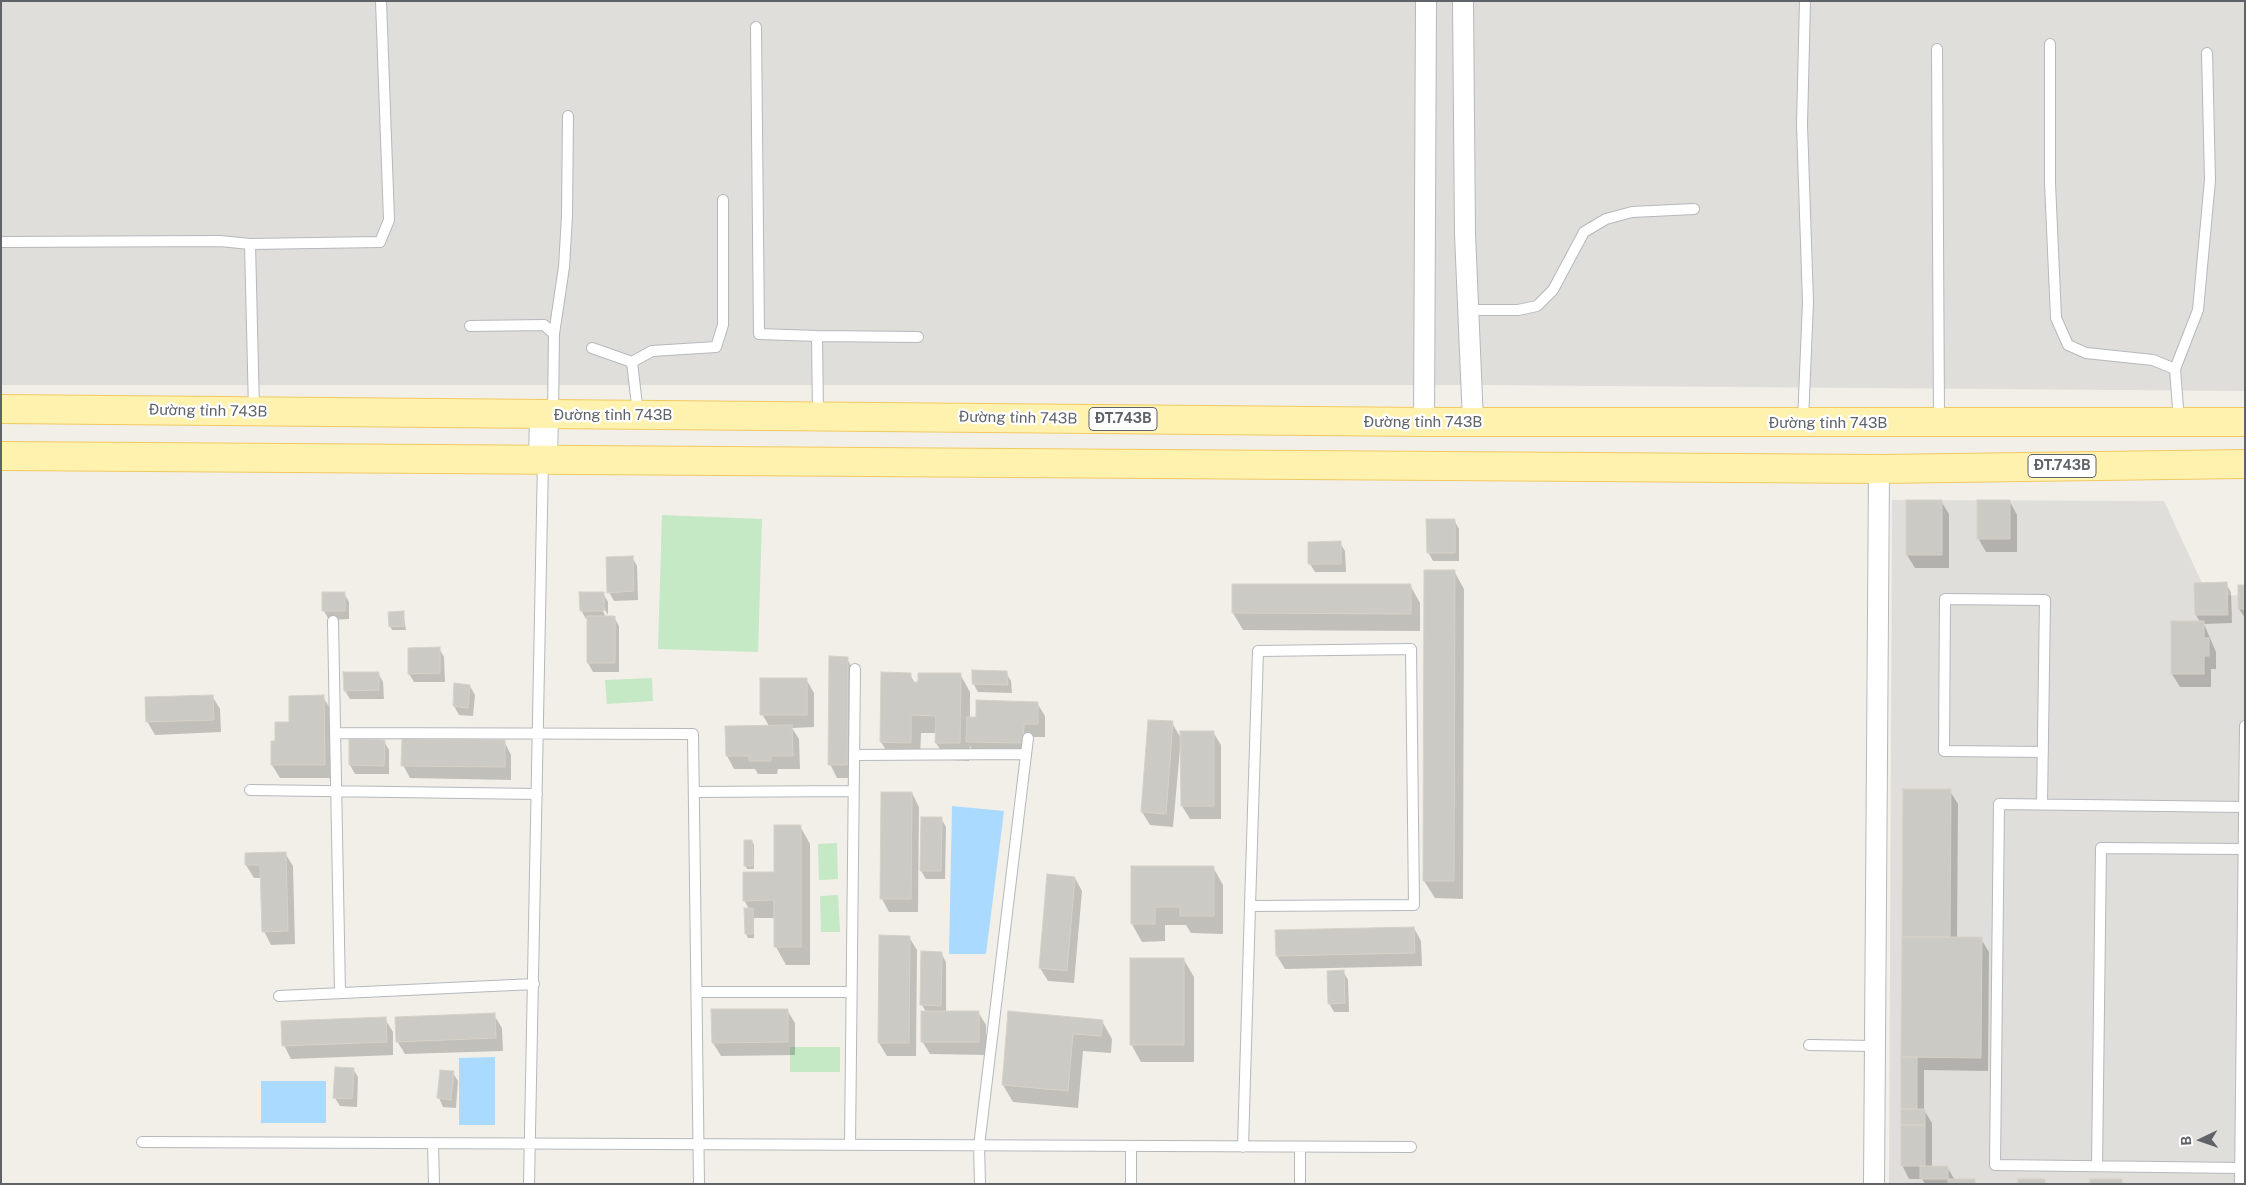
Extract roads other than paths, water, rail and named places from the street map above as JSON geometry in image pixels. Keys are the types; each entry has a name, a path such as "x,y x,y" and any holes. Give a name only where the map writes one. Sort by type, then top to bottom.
{"main road":[{"name":"Đường tỉnh 743B","path":"1,409 1424,422 1939,424 2245,422"},
{"path":"544,459 549,414"},
{"name":"ĐT.743B","path":"1,456 1879,468 2245,464"}],"street":[{"path":"1424,422 1426,1"},
{"path":"1463,1 1465,234 1473,422"},
{"path":"1874,1184 1879,468"}],"lane":[{"path":"1,242 220,241 250,244 380,242 389,220 381,1"},
{"path":"1803,422 1808,302 1802,125 1805,1"},
{"path":"756,27 759,334 918,337"},
{"path":"2050,44 2050,183 2056,318 2068,345 2086,353 2153,360 2175,369"},
{"path":"1937,48 1939,424"},
{"path":"2179,422 2175,369 2198,310 2210,180 2207,53"},
{"path":"549,414 554,334 564,267 567,216 568,116"},
{"path":"592,348 632,362 652,351 716,347 723,325 723,200"},
{"path":"1469,310 1518,310 1537,306 1553,290 1584,232 1606,219 1632,212 1694,209"},
{"path":"250,244 254,411"},
{"path":"470,326 544,325 554,334"},
{"path":"817,336 818,416"},
{"path":"632,362 638,415"},
{"path":"530,1184 544,459"},
{"path":"2042,804 2043,752 2044,600 1945,599 1944,750 2043,752"},
{"path":"333,621 340,993"},
{"path":"1243,1147 1250,906 1258,651 1411,649 1414,904 1250,906"},
{"path":"850,1145 855,669"},
{"path":"2240,1184 2245,726"},
{"path":"335,733 693,734 699,1184"},
{"path":"980,1184 979,1146 1028,738"},
{"path":"854,755 1026,754"},
{"path":"250,790 537,794"},
{"path":"694,792 853,791"},
{"path":"2240,1168 1995,1165 1999,804 2244,807"},
{"path":"2097,1166 2101,848 2243,849"},
{"path":"280,996 534,984"},
{"path":"697,992 851,992"},
{"path":"1809,1045 1875,1046"},
{"path":"142,1142 1411,1147"},
{"path":"433,1144 434,1184"},
{"path":"1131,1146 1131,1184"},
{"path":"1300,1147 1300,1184"}],"water":[{"path":"952,806 1004,811 986,954 949,954"},
{"path":"495,1057 495,1125 459,1125 459,1058"},
{"path":"261,1081 326,1081 326,1123 261,1123"}]}
